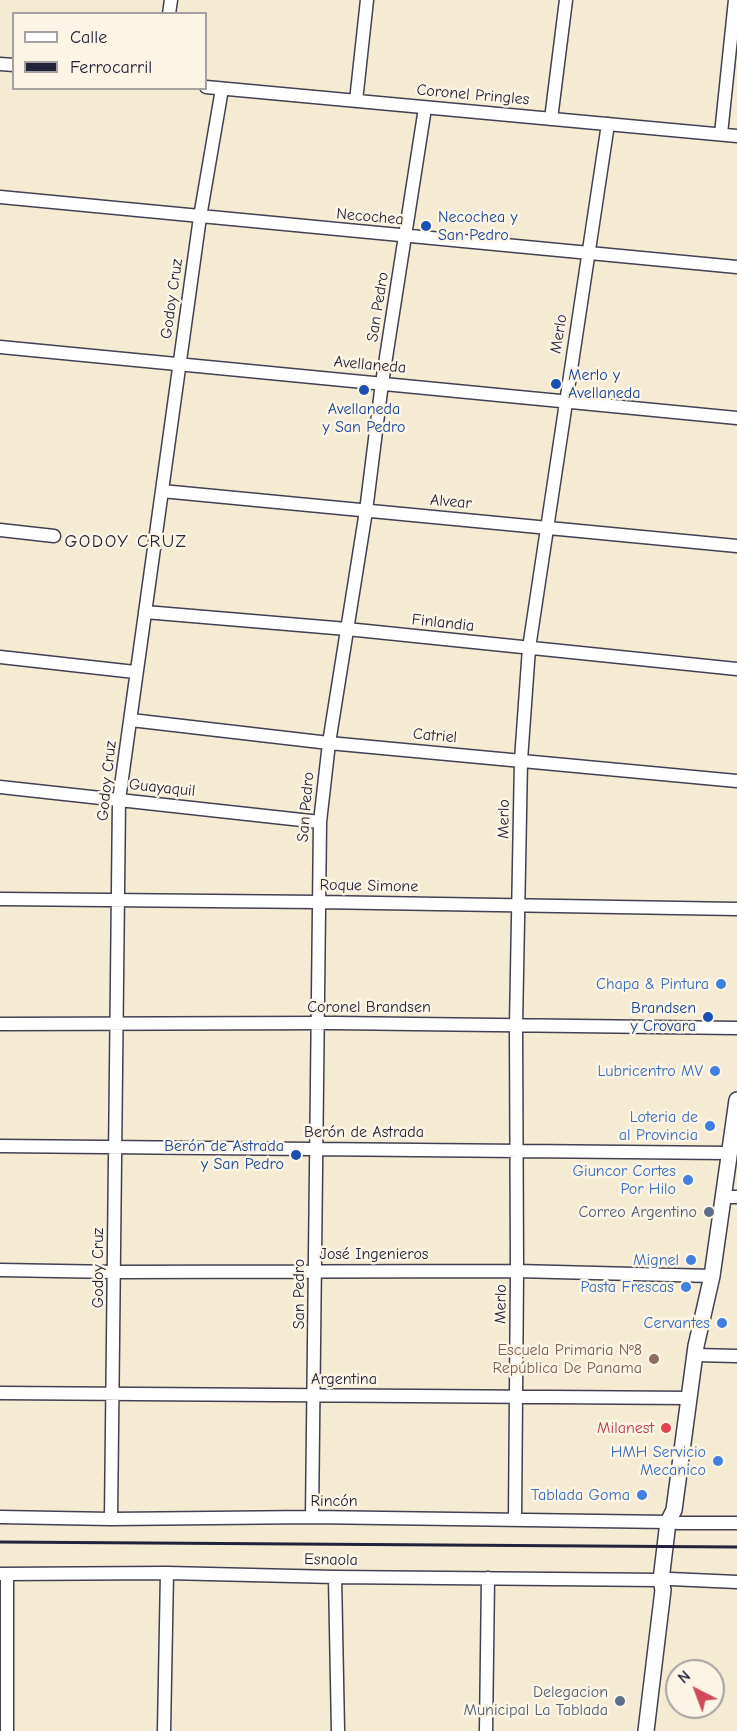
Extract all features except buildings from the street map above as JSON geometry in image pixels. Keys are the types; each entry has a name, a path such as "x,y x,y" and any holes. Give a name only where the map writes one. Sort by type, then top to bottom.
{"main road":[{"path":"646,1731 695,1355 730,1197 729,1153 737,1100"}],"street":[{"path":"356,101 367,0"},
{"path":"551,119 566,0"},
{"path":"721,134 735,0"},
{"name":"Coronel Pringles","path":"207,87 737,136"},
{"name":"Godoy Cruz","path":"111,1519 119,800 200,217 222,89"},
{"name":"San Pedro","path":"312,1517 320,822 329,743 366,511 382,383 425,108"},
{"name":"Merlo","path":"515,1519 518,1271 516,1024 521,760 529,648 608,124"},
{"name":"Necochea","path":"0,197 737,267"},
{"name":"Avellaneda","path":"0,347 737,418"},
{"name":"Alvear","path":"162,491 737,546"},
{"path":"0,530 54,536"},
{"name":"Finlandia","path":"145,612 347,629 737,669"},
{"path":"0,657 135,672"},
{"name":"Catriel","path":"131,720 329,743 737,781"},
{"name":"Guayaquil","path":"0,787 320,822"},
{"name":"Roque Simone","path":"0,899 737,909"},
{"name":"Coronel Brandsen","path":"0,1024 516,1024 737,1028"},
{"name":"Berón de Astrada","path":"0,1146 729,1153"},
{"name":"José Ingenieros","path":"0,1270 518,1271 712,1275"},
{"path":"695,1355 737,1356"},
{"name":"Argentina","path":"0,1393 689,1398"},
{"name":"Rincón","path":"0,1516 111,1519 673,1518 737,1523"},
{"path":"164,1731 167,1573"},
{"name":"Esnaola","path":"4,1574 167,1573 665,1583 737,1582"},
{"path":"4,1574 7,1731"},
{"path":"335,1577 338,1731"},
{"path":"486,1731 488,1578"}],"railway":[{"path":"0,1542 737,1547"}],"place":[{"name":"Necochea y San Pedro","path":"426,226"},
{"name":"Merlo y Avellaneda","path":"556,384"},
{"name":"Avellaneda y San Pedro","path":"364,390"},
{"name":"Chapa & Pintura","path":"721,984"},
{"name":"Brandsen y Crovara","path":"708,1017"},
{"name":"Lubricentro MV","path":"715,1071"},
{"name":"Loteria de al Provincia","path":"710,1126"},
{"name":"Berón de Astrada y San Pedro","path":"296,1155"},
{"name":"Giuncor Cortes Por Hilo","path":"688,1180"},
{"name":"Correo Argentino","path":"709,1212"},
{"name":"Mignel","path":"691,1260"},
{"name":"Pasta Frescas","path":"686,1287"},
{"name":"Cervantes","path":"722,1323"},
{"name":"Escuela Primaria Nº8 República De Panama","path":"654,1359"},
{"name":"Milanest","path":"666,1428"},
{"name":"HMH Servicio Mecanico","path":"718,1461"},
{"name":"Tablada Goma","path":"642,1495"},
{"name":"Delegacion Municipal La Tablada","path":"620,1701"}],"district":[{"name":"GODOY CRUZ","path":"126,542"}]}
